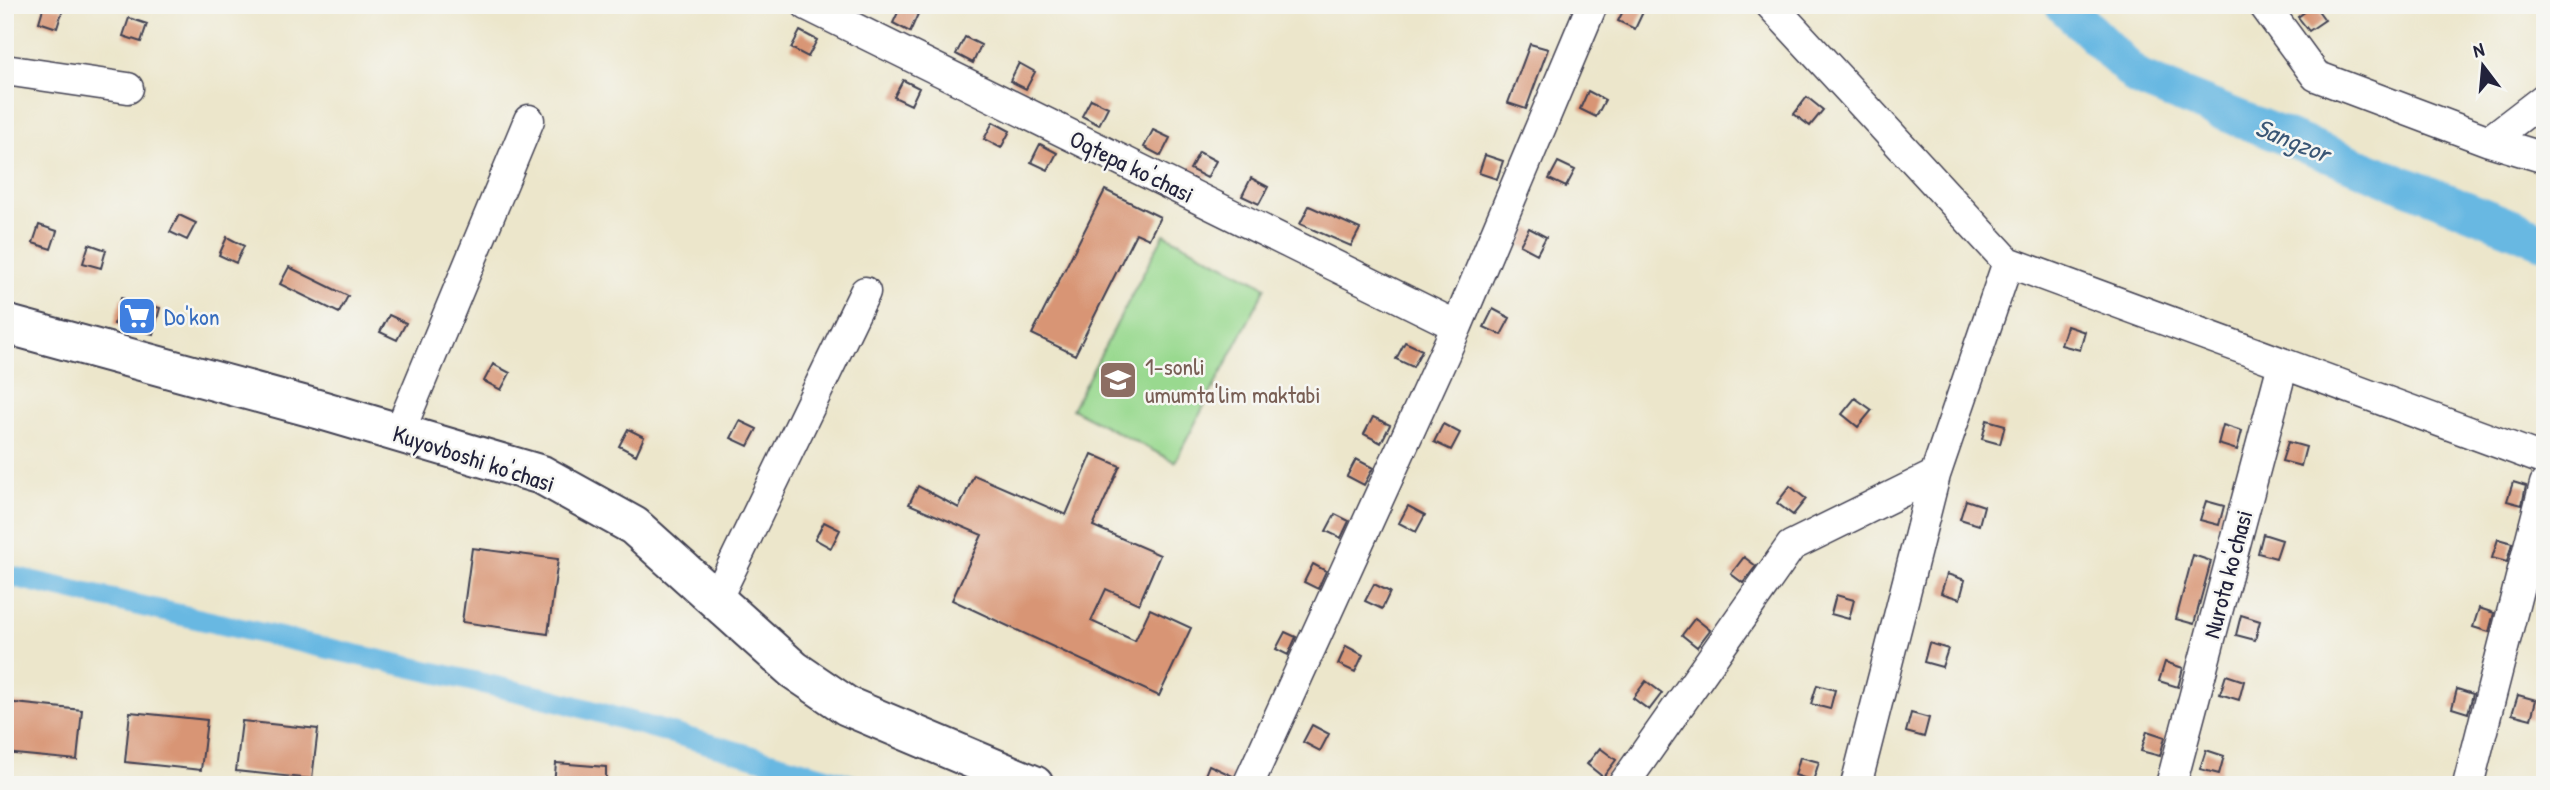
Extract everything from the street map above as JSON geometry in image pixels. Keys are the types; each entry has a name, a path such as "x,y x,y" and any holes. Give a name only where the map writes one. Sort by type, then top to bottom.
{"main road":[{"name":"Kuyovboshi ko'chasi","path":"5,324 542,475 634,526 794,670 847,706 1034,785"}],"street":[{"name":"Oqtepa ko'chasi","path":"807,5 1457,326"},
{"path":"1248,785 1457,326 1592,5"},
{"path":"1771,5 2008,262 2545,460"},
{"path":"2264,5 2316,76 2489,141 2545,158"},
{"path":"5,70 128,88"},
{"path":"2489,141 2545,98"},
{"path":"400,433 529,120"},
{"path":"1856,785 1935,475 2008,262"},
{"path":"716,600 865,292"},
{"name":"Nurota ko'chasi","path":"2172,785 2283,364"},
{"path":"1623,785 1791,546 1935,475"},
{"path":"2468,785 2545,484"}],"green space":[{"path":"1164,234 1266,287 1175,462 1072,409"}],"building":[{"path":"44,5 63,9 57,28 39,22"},
{"path":"1626,5 1643,12 1635,29 1618,21"},
{"path":"2314,5 2325,20 2309,31 2298,17"},
{"path":"901,6 918,14 910,32 893,23"},
{"path":"129,18 147,24 141,42 123,36"},
{"path":"800,31 817,40 808,57 791,48"},
{"path":"965,37 981,45 973,63 956,54"},
{"path":"1530,44 1548,49 1526,109 1508,103"},
{"path":"1019,63 1035,72 1026,89 1010,81"},
{"path":"903,80 919,88 911,105 894,97"},
{"path":"1588,91 1605,100 1596,117 1580,109"},
{"path":"1807,97 1823,110 1810,126 1794,114"},
{"path":"1091,99 1108,107 1099,125 1082,116"},
{"path":"993,122 1010,131 1001,148 984,139"},
{"path":"1153,130 1170,138 1161,156 1144,147"},
{"path":"1040,144 1057,153 1048,170 1031,162"},
{"path":"1199,152 1216,161 1207,178 1190,169"},
{"path":"1485,155 1503,161 1497,179 1479,173"},
{"path":"1558,162 1575,170 1566,187 1549,179"},
{"path":"1251,178 1268,187 1259,204 1242,196"},
{"path":"1105,190 1160,217 1149,239 1136,233 1075,355 1032,334"},
{"path":"1309,206 1360,229 1351,246 1300,224"},
{"path":"179,215 196,223 187,240 170,232"},
{"path":"39,225 57,231 51,249 33,243"},
{"path":"1529,228 1546,237 1537,254 1520,245"},
{"path":"227,237 244,246 236,263 219,255"},
{"path":"89,244 106,250 101,268 83,263"},
{"path":"289,267 348,296 339,313 280,284"},
{"name":"Do'kon","path":"121,298 160,308 153,334 114,324"},
{"path":"1493,309 1510,318 1501,335 1484,327"},
{"path":"389,315 406,323 397,340 380,332"},
{"path":"2067,326 2085,332 2080,350 2061,345"},
{"path":"1405,342 1422,350 1413,367 1396,359"},
{"path":"493,364 510,373 501,390 484,381"},
{"path":"1855,398 1872,410 1858,427 1842,414"},
{"path":"1373,417 1390,425 1381,443 1364,434"},
{"path":"1987,420 2005,425 2000,444 1982,439"},
{"path":"740,421 757,429 748,446 731,438"},
{"path":"1443,424 1460,433 1451,450 1434,442"},
{"path":"2223,425 2242,431 2237,450 2218,444"},
{"path":"628,429 644,437 636,455 619,446"},
{"path":"2288,442 2306,447 2301,466 2282,461"},
{"path":"1092,454 1120,466 1093,526 1160,555 1139,604 1106,589 1091,621 1135,641 1150,609 1191,628 1159,696 952,600 982,535 909,504 918,486 959,508 974,475 1066,515"},
{"path":"1356,459 1373,468 1364,485 1347,476"},
{"path":"2513,482 2526,486 2522,505 2507,501"},
{"path":"1790,486 1806,499 1793,515 1777,503"},
{"path":"1966,500 1984,506 1979,525 1960,519"},
{"path":"2206,501 2224,506 2219,525 2200,520"},
{"path":"1408,506 1425,515 1416,532 1399,523"},
{"path":"1335,514 1349,521 1341,538 1326,531"},
{"path":"824,522 840,530 831,548 815,539"},
{"path":"2263,534 2282,540 2276,558 2258,553"},
{"path":"2498,539 2512,543 2507,562 2492,558"},
{"path":"472,548 558,559 548,634 462,622"},
{"path":"2193,555 2211,561 2194,624 2176,619"},
{"path":"1744,557 1756,566 1743,583 1731,574"},
{"path":"1313,564 1326,571 1318,589 1304,582"},
{"path":"1947,574 1965,580 1960,599 1941,593"},
{"path":"1374,584 1390,592 1382,609 1365,601"},
{"path":"1836,595 1854,600 1849,619 1831,614"},
{"path":"2479,608 2494,613 2489,632 2473,627"},
{"path":"2241,615 2260,621 2255,640 2236,635"},
{"path":"1695,618 1710,630 1697,647 1682,635"},
{"path":"1285,632 1296,637 1288,655 1276,649"},
{"path":"1929,643 1948,649 1942,667 1924,662"},
{"path":"1346,646 1363,655 1355,672 1338,664"},
{"path":"2165,662 2183,668 2178,687 2159,681"},
{"path":"2226,675 2244,681 2239,700 2220,694"},
{"path":"1646,681 1662,693 1649,710 1633,698"},
{"path":"1817,685 1835,690 1830,709 1811,704"},
{"path":"2457,689 2473,694 2468,713 2452,708"},
{"path":"2518,695 2536,700 2531,719 2512,714"},
{"path":"5,702 82,710 77,760 5,753"},
{"path":"130,712 207,720 201,770 125,762"},
{"path":"1911,713 1929,718 1924,737 1906,732"},
{"path":"242,721 318,729 312,779 236,771"},
{"path":"1312,725 1329,734 1320,751 1303,742"},
{"path":"2147,731 2165,737 2160,756 2141,751"},
{"path":"1600,748 1616,760 1603,777 1587,764"},
{"path":"2206,750 2224,756 2219,774 2200,769"},
{"path":"1800,757 1819,762 1813,781 1795,775"},
{"path":"556,763 606,767 606,785 554,785"},
{"path":"1209,765 1233,776 1231,785 1201,785"}],"waterway":[{"name":"Sangzor","path":"2063,5 2138,78 2545,241"},
{"path":"5,575 555,700 853,785"}],"place":[{"name":"Do'kon","path":"137,316"},
{"name":"1-sonli umumta'lim maktabi","path":"1118,380"}]}
